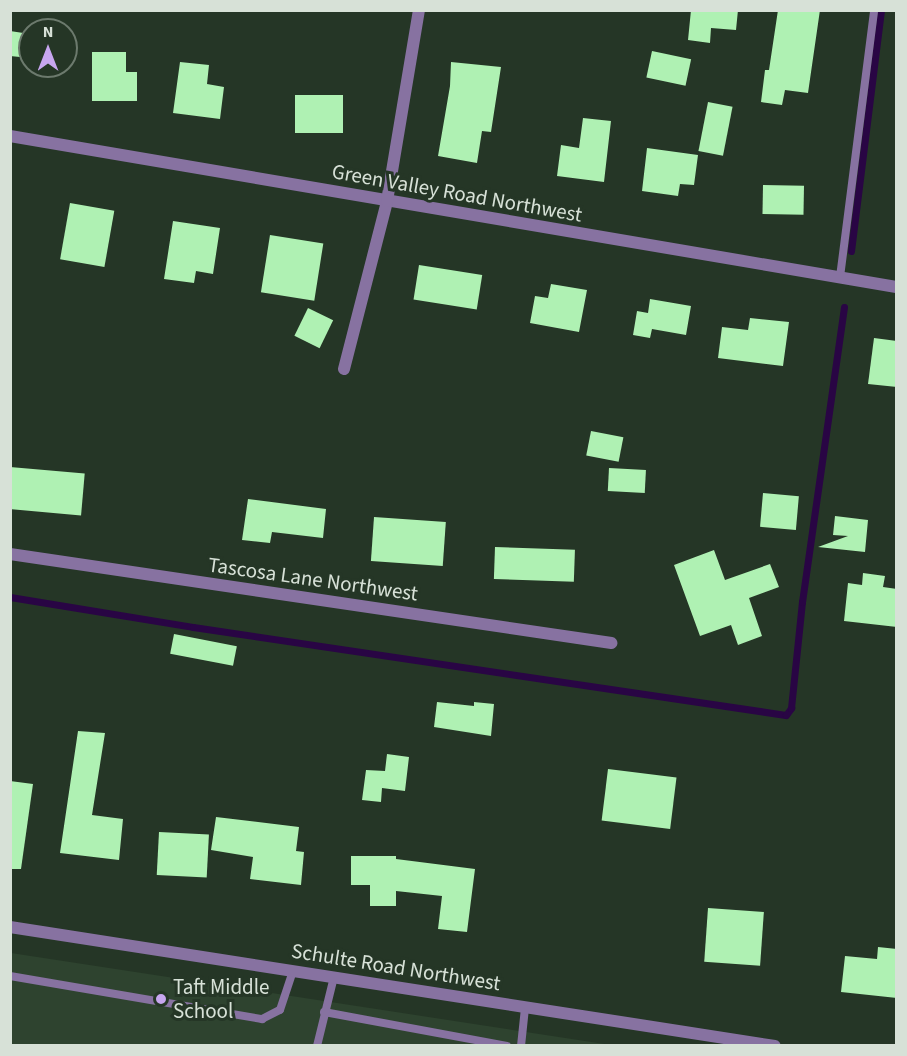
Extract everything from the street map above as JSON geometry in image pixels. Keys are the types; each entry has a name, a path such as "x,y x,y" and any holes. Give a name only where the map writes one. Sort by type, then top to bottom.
{"street":[{"path":"344,369 387,201 419,10"},
{"name":"Green Valley Road Northwest","path":"10,136 897,287"},
{"name":"Tascosa Lane Northwest","path":"10,554 610,643"},
{"name":"Schulte Road Northwest","path":"10,927 775,1046"}],"lane":[{"path":"840,277 874,10"},
{"path":"10,976 262,1019 279,1010 293,970"},
{"path":"317,1046 334,977"},
{"path":"521,1046 525,1007"},
{"path":"324,1012 507,1046"}],"shaded area":[{"name":"Taft Middle School","path":"11,953 611,1045 11,1045"}],"building":[{"path":"691,10 738,10 736,30 711,28 710,43 688,40"},
{"path":"778,10 820,10 808,93 785,90 782,105 761,102 765,70 769,70"},
{"path":"10,31 18,32 18,57 10,56"},
{"path":"652,51 691,59 686,86 646,77"},
{"path":"92,52 126,52 126,72 137,72 137,101 92,101"},
{"path":"180,62 209,65 207,84 224,87 220,119 173,113"},
{"path":"451,62 501,67 491,132 482,131 477,163 438,156 450,86"},
{"path":"295,95 343,95 343,133 295,133"},
{"path":"708,102 733,107 723,156 698,151"},
{"path":"583,118 611,121 604,182 557,176 561,145 579,148"},
{"path":"647,148 698,155 694,185 680,184 678,196 642,191"},
{"path":"763,185 804,186 803,215 762,214"},
{"path":"70,203 114,211 104,267 60,259"},
{"path":"173,221 220,228 213,274 196,271 194,283 164,279"},
{"path":"270,235 323,243 314,301 261,292"},
{"path":"419,265 482,275 477,310 414,300"},
{"path":"551,284 587,290 579,332 530,323 535,296 548,298"},
{"path":"650,299 691,306 686,335 652,329 650,338 633,335 637,311 648,313"},
{"path":"308,308 333,320 320,348 294,336"},
{"path":"750,318 789,322 783,366 718,358 722,327 748,330"},
{"path":"874,338 897,341 897,387 868,384"},
{"path":"591,431 623,437 619,462 586,456"},
{"path":"10,467 85,474 81,515 10,509"},
{"path":"609,468 646,470 645,493 608,491"},
{"path":"763,493 799,496 796,530 760,527"},
{"path":"248,499 326,509 323,538 272,532 270,543 242,540"},
{"path":"835,516 868,520 865,552 818,547 848,536 833,535"},
{"path":"374,517 446,522 443,566 371,561"},
{"path":"495,547 575,550 574,582 494,579"},
{"path":"714,550 725,580 770,564 779,587 749,598 762,636 738,645 731,625 700,636 674,565"},
{"path":"863,573 885,576 883,587 897,589 897,627 844,621 848,583 862,585"},
{"path":"174,634 237,646 233,666 170,654"},
{"path":"437,702 474,706 474,702 494,704 491,736 434,727"},
{"path":"78,731 105,733 92,815 123,819 119,860 60,853"},
{"path":"387,754 409,757 405,791 382,788 381,802 362,800 366,770 385,771"},
{"path":"608,769 676,777 670,829 602,821"},
{"path":"10,781 33,784 21,869 10,869"},
{"path":"216,817 299,827 296,851 304,852 301,885 250,879 253,857 211,850"},
{"path":"159,832 209,835 207,878 157,875"},
{"path":"351,856 396,856 396,859 475,869 467,932 438,929 442,896 396,891 396,906 370,906 370,885 351,885"},
{"path":"708,908 764,912 760,966 704,962"},
{"path":"878,947 897,949 897,998 841,992 845,956 877,959"}],"waterway":[{"path":"851,251 881,10"},
{"path":"10,597 193,627 786,715 791,708 802,602 844,307"}],"place":[{"name":"Taft Middle School","path":"161,999"}]}
